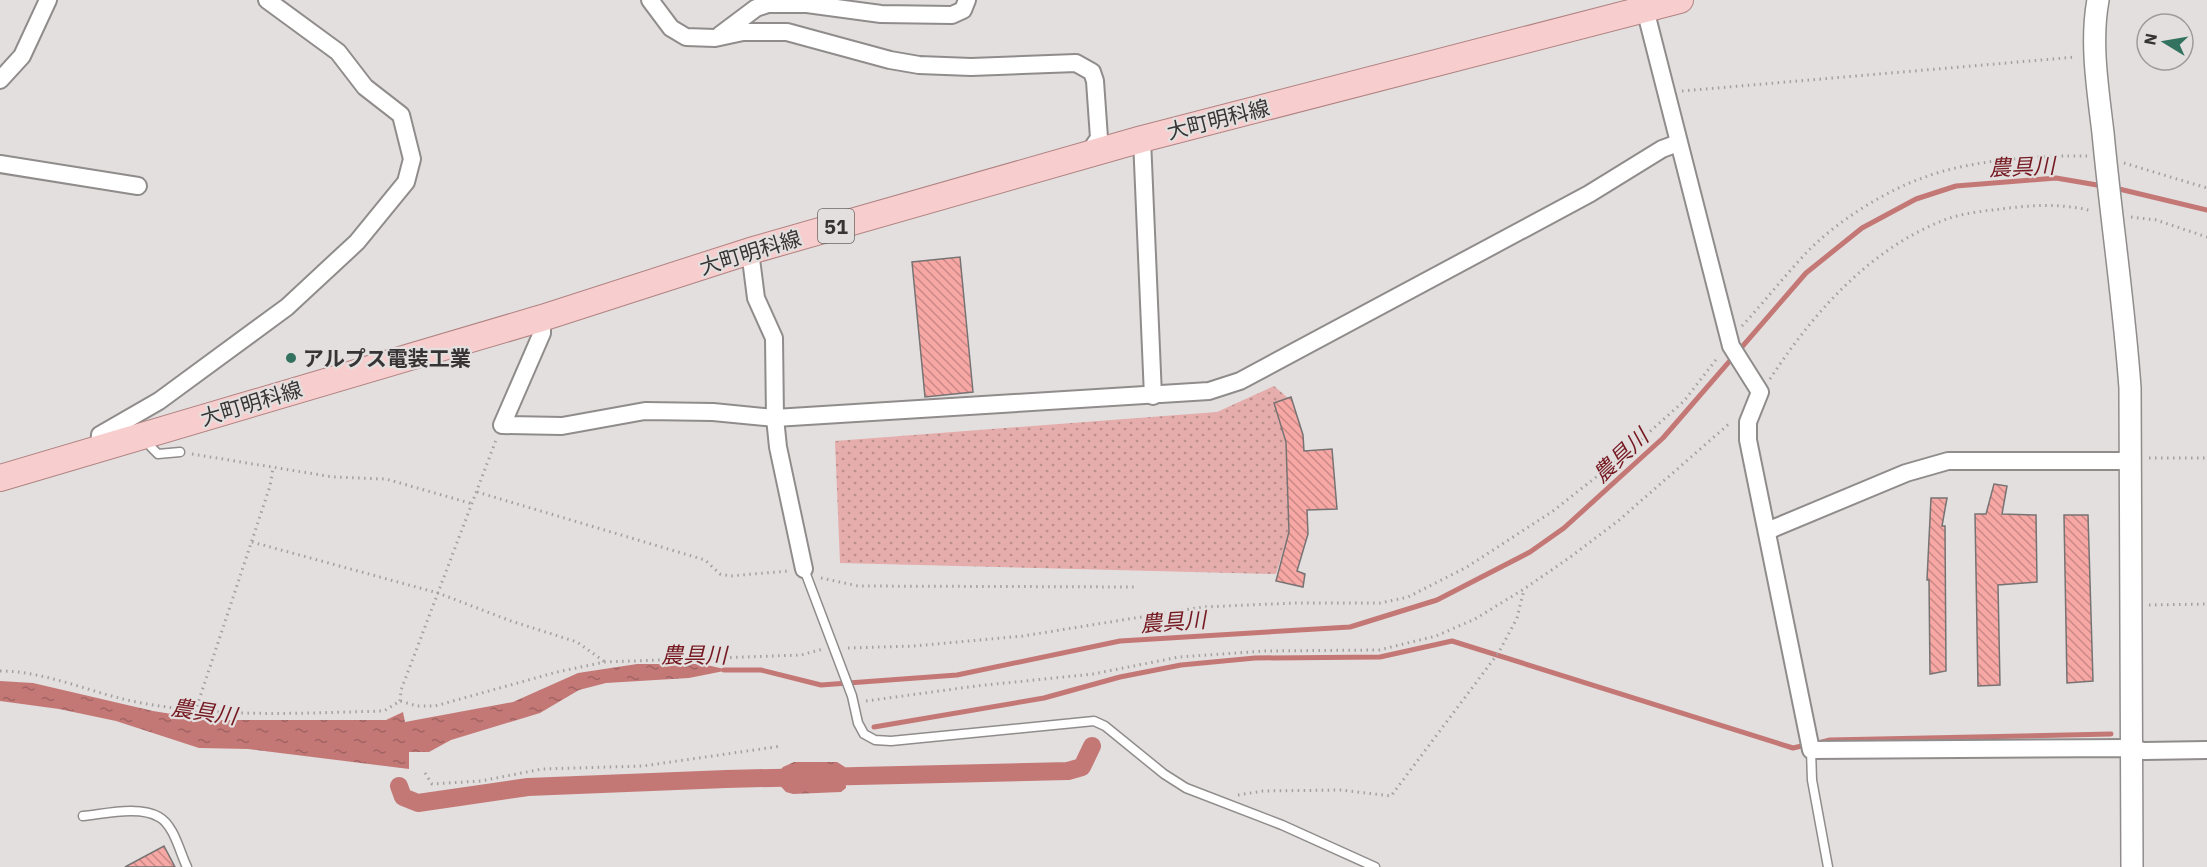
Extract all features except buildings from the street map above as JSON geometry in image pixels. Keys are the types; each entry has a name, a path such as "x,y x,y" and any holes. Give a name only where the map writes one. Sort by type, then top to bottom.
{"main road":[{"name":"大町明科線","path":"0,478 542,318 750,251 1088,154 1680,0"}],"street":[{"path":"0,80 22,56 48,0"},
{"path":"99,448 100,435 159,401 287,307 357,242 406,182 412,159 402,115 365,87 338,52 267,0"},
{"path":"650,0 670,28 686,37 715,38 743,32 787,32 890,60 919,65 971,67 1076,63 1092,72 1095,81 1099,138 1088,154"},
{"path":"715,38 756,8 768,4 807,4 881,14 952,15 963,10 968,0"},
{"path":"2098,0 2096,55 2105,160 2113,213 2130,378 2129,460 2133,605 2132,867"},
{"path":"1645,9 1730,343 1758,389 1748,422 1748,441 1811,750 2131,748 2144,751 2207,750"},
{"path":"1142,139 1153,396"},
{"path":"542,318 542,333 502,425 562,426 645,411 713,412 775,418 1209,391 1240,381 1588,194 1662,149 1678,143"},
{"path":"0,164 138,186"},
{"path":"750,251 756,298 774,338 775,418 789,501 804,569"},
{"path":"1767,531 1906,473 1948,461 2129,460"}],"lane":[{"path":"148,434 151,447 158,454 180,452"},
{"path":"804,569 835,651 858,723 864,734 875,740 891,741 1094,722 1105,726 1121,737 1164,774 1186,788 1282,825 1374,867"},
{"path":"1811,750 1812,780 1828,867"},
{"path":"83,816 140,812 159,817 168,826 187,867"}],"path":[{"path":"1666,92 2096,55"},
{"path":"0,671 63,682 140,703 195,712 229,714 384,711 400,701 417,706 435,706 557,672 605,662 801,655 914,646 1023,636 1203,607 1296,603 1380,603 1408,597 1467,567 1553,511 1619,459 1684,401 1810,249 1851,217 1894,191 1925,176 1994,162 2048,156 2105,160 2207,188"},
{"path":"1758,389 1804,330 1837,294 1894,247 1922,230 1950,218 2041,204 2083,208 2156,220 2207,237"},
{"path":"852,700 1093,674 1179,657 1265,651 1379,650 1436,636 1475,619 1524,589 1618,521 1732,422 1742,420 1748,422"},
{"path":"400,701 401,690 502,425"},
{"path":"180,452 359,480 386,479 473,504"},
{"path":"2129,460 2207,458"},
{"path":"195,712 270,486 273,468"},
{"path":"477,492 705,560 720,574 730,576 804,569 828,581 858,586 1136,587"},
{"path":"252,542 438,593 511,621 577,642 605,662"},
{"path":"1216,801 1263,791 1289,790 1350,791 1391,796 1499,652 1517,618 1524,599 1524,589"},
{"path":"2133,605 2207,604"},
{"path":"425,773 432,784 481,781 542,769 643,766 782,746"}],"shaded area":[{"path":"1274,386 1288,398 1275,404 1286,442 1289,532 1276,574 840,563 835,441 1217,412"}],"water":[{"path":"637,664 702,664 729,670 689,678 606,683 579,690 540,713 451,740 429,752 409,752 409,769 248,749 199,748 116,721 59,709 0,701 0,681 33,683 153,711 209,720 386,720 403,712 405,722 513,702 578,673"},
{"path":"794,762 837,762 845,767 846,788 841,792 793,794 786,792 773,778 783,767"}],"waterway":[{"name":"農具川","path":"724,670 761,670 821,685 957,675 1120,641 1350,627 1437,600 1530,552 1564,528 1663,438 1806,273 1862,228 1916,199 1956,186 2056,178 2103,186"},
{"name":"農具川","path":"2115,188 2207,210"},
{"path":"874,727 1044,698 1120,677 1181,665 1255,658 1380,657 1452,641 1793,748 1806,745"},
{"path":"1818,743 1830,740 2111,734"},
{"path":"399,786 403,797 418,803 528,787 726,779 1068,771 1082,767 1092,746"}],"place":[{"name":"アルプス電装工業","path":"291,358"}]}
